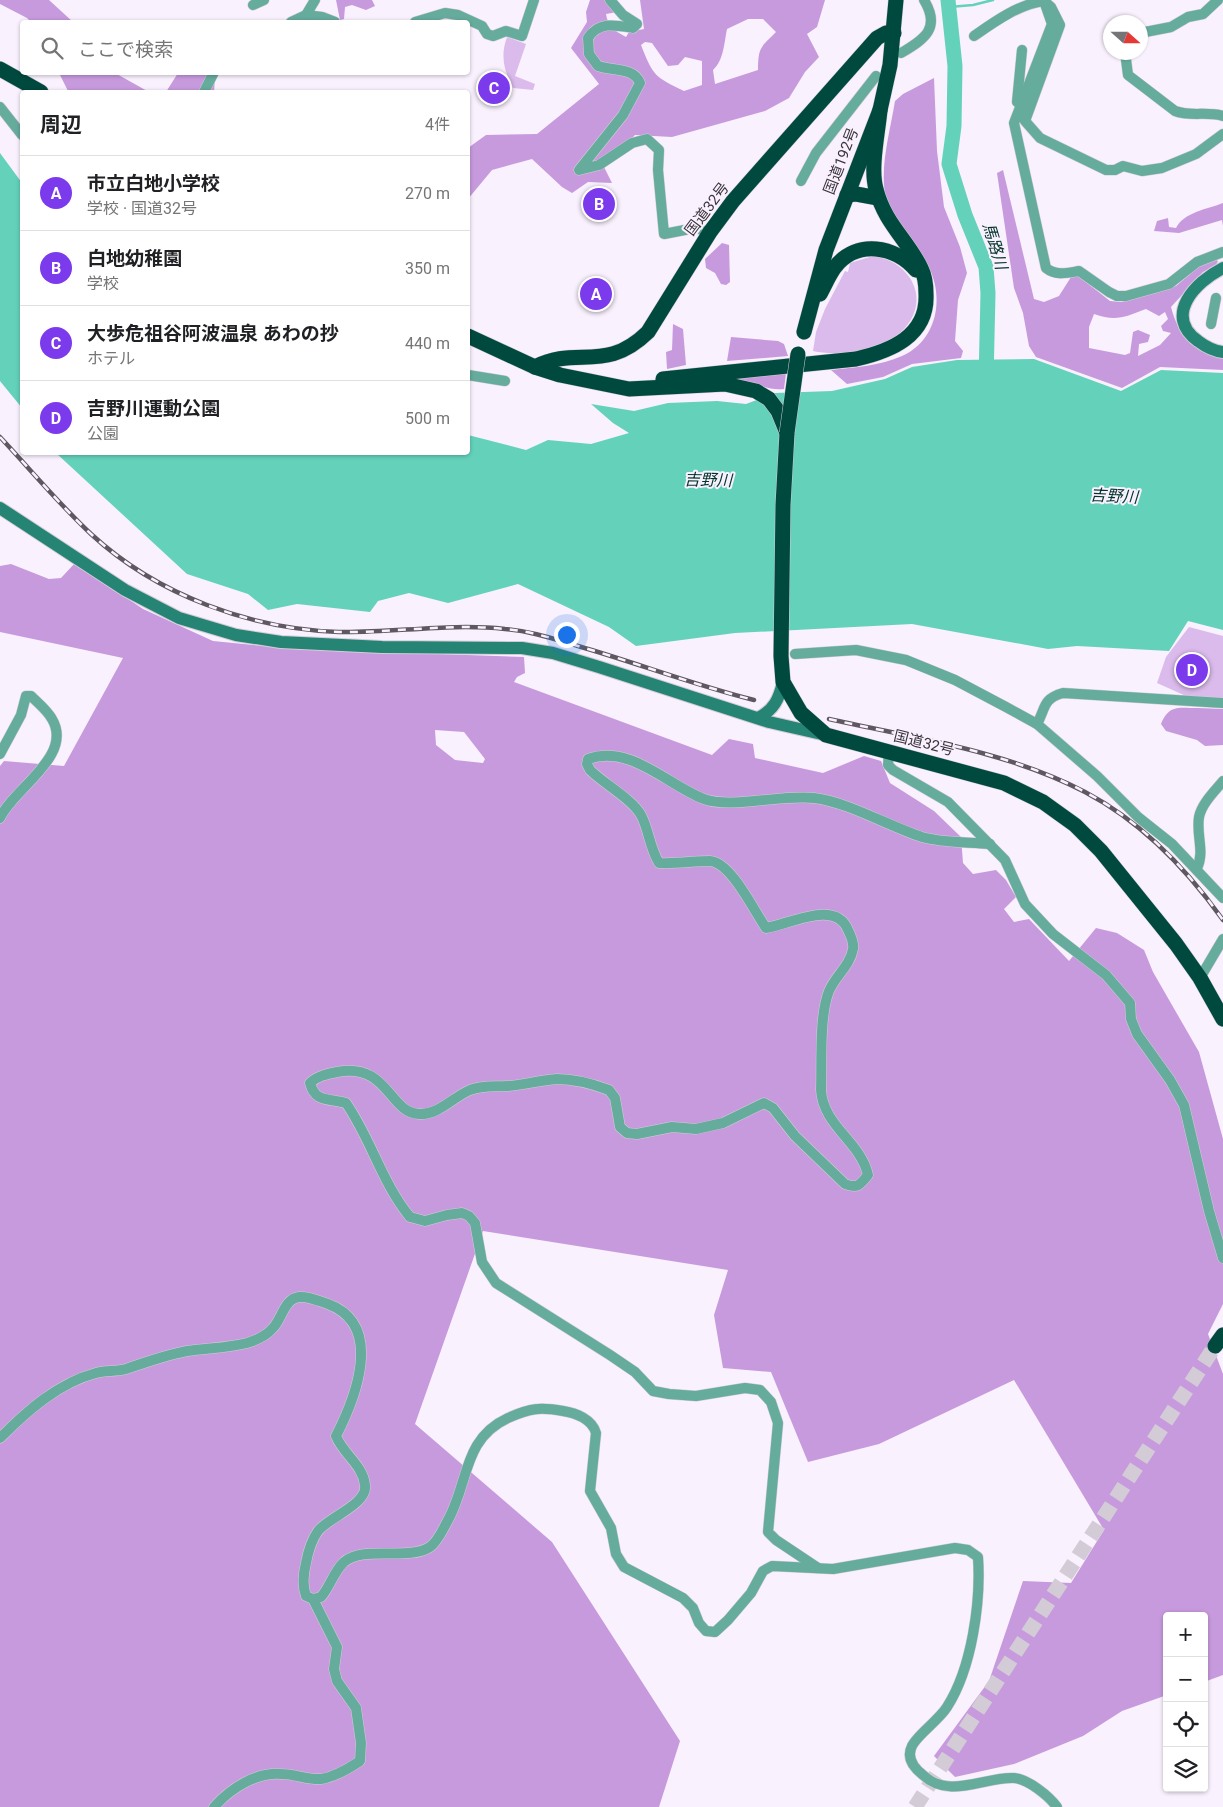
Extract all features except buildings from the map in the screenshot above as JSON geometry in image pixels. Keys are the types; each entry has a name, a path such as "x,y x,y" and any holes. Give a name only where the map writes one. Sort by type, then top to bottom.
{"highway":[{"name":"国道192号","path":"804,332 826,250 880,110 894,33 896,0"},
{"name":"国道32号","path":"534,367 558,359 601,357 620,353 636,344 648,332 710,232 733,201 877,38 886,33 894,33"},
{"path":"0,69 37,90"},
{"name":"国道32号","path":"599,382 686,376 856,359 876,354 900,344 916,329 925,307 925,285 921,268 888,221 878,198 874,174 880,110"},
{"path":"847,195 856,194 878,198"},
{"name":"国道32号","path":"925,285 916,270 901,256 878,249 854,252 836,267 819,296 804,332 798,354 787,433 782,562 783,682 795,703 811,724 826,735 1004,783 1042,802 1075,824 1106,858 1176,944 1200,978 1223,1019"},
{"name":"国道32号","path":"470,337 534,367 629,390 725,384 756,391 769,399 778,411 787,433"}],"street":[{"path":"253,5 264,0"},
{"path":"306,15 315,0"},
{"path":"470,20 482,26 488,34 493,36 506,31 522,36 534,0"},
{"path":"610,0 624,15 637,24 632,28 606,24 598,28 588,38 589,54 598,66 632,73 638,76 640,83 632,102 623,115 579,170 599,165 632,143 647,139 659,150 658,170 664,234 695,228 710,232"},
{"path":"901,54 921,42 931,25 929,9 924,0"},
{"path":"1148,31 1171,27 1188,17 1203,14 1218,0"},
{"path":"974,36 1015,11 1044,1"},
{"path":"1014,123 1052,24 1044,1"},
{"path":"1044,1 1050,7 1060,25 1026,114 1025,121 1040,138 1106,170 1115,170 1123,166 1142,172 1162,168 1196,154 1223,134"},
{"path":"422,20 445,13 458,15 469,20"},
{"path":"295,20 306,15 330,20"},
{"path":"1022,50 1014,123 1046,268 1051,272 1062,274 1078,271 1109,292 1117,296 1126,296 1169,284 1197,262 1223,252"},
{"path":"1126,60 1128,74 1175,111 1184,114 1215,114 1223,116"},
{"path":"205,90 212,75"},
{"path":"801,181 816,153 876,76"},
{"path":"0,107 20,132"},
{"path":"1223,268 1209,274 1188,297 1184,308 1183,324 1190,335 1206,347 1223,352"},
{"path":"1216,298 1216,319"},
{"path":"470,375 505,381"},
{"path":"0,508 125,590 178,618 236,635 281,642 372,646 522,648 553,653 790,728 826,735"},
{"path":"795,654 856,650 906,660 955,680 1036,724 1097,776 1138,817 1172,844 1197,868 1223,898"},
{"path":"758,718 772,709 778,699 783,682"},
{"path":"1036,724 1043,707 1052,696 1063,693 1223,703"},
{"path":"0,754 20,715 26,696 31,696 52,719 56,730 55,742 46,765 16,794 0,818"},
{"path":"889,752 888,765 893,770 948,802 1005,860 1025,904 1053,934 1106,975 1130,1003 1131,1019 1138,1034 1170,1080 1184,1105 1209,1211 1223,1258"},
{"path":"818,1568 776,1540 768,1532 778,1423 772,1402 760,1390 745,1388 696,1396 669,1394 653,1390 623,1363 496,1283 482,1262 475,1223 469,1216 462,1214 448,1215 425,1221 410,1217 387,1181 361,1125 346,1103 318,1098 312,1092 310,1083 314,1078 355,1069 382,1083 405,1109 417,1114 434,1112 469,1091 489,1085 507,1086 556,1079 571,1081 609,1090 615,1098 620,1127 627,1133 637,1134 672,1127 696,1129 723,1123 764,1103 772,1108 795,1136 845,1184 853,1187 860,1185 868,1176 866,1168 861,1157 827,1115 822,1103 821,1090 825,1005 829,990 847,964 853,947 846,924 837,917 820,913 766,928 724,866 710,861 679,864 659,863 651,850 641,815 633,805 590,770 587,764 588,758 595,756 629,760 654,770 687,792 706,800 815,798 922,837 990,844"},
{"path":"1197,868 1201,858 1198,819 1200,813 1223,781"},
{"path":"1200,978 1223,938"},
{"path":"0,1438 70,1382 97,1372 123,1370 160,1357 247,1343 264,1337 275,1327 285,1307 298,1297 312,1298 338,1308 347,1314 353,1322 360,1346 362,1364 357,1386 336,1436 358,1466 366,1484 365,1492 358,1502 319,1531 309,1548 302,1586 306,1596 313,1599 321,1597 344,1562 357,1557 417,1552 429,1547 438,1539 453,1512 475,1448 482,1435 498,1422 525,1410 542,1408 568,1412 586,1419 594,1425 596,1432 590,1490 611,1528 616,1554 624,1567 684,1598 694,1608 699,1623 706,1631 715,1632 728,1620 751,1593 763,1571 772,1566 833,1569 954,1548 968,1550 978,1557 979,1574 971,1645 965,1667 948,1706 912,1746 909,1756 913,1766 926,1778 943,1786 966,1786 1014,1778 1027,1782 1057,1807"},
{"path":"214,1807 237,1786 256,1777 282,1774 319,1779 348,1770 360,1761 361,1743 356,1708 338,1681 334,1669 337,1647 313,1599"}],"shaded area":[{"path":"0,0 49,0 71,20 29,20 0,4"},
{"path":"336,0 372,0 375,6 366,10 352,5 345,7 344,19 340,20"},
{"path":"590,0 606,0 617,12 606,14 608,22 615,31 626,37 629,32 644,29 640,0 825,0 817,27 807,34 819,57 805,72 789,98 765,111 672,137 635,135 604,167 612,183 588,182 572,193 562,187 532,159 492,170 470,197 470,147 486,135 537,134 599,84 571,48 587,22 586,12","holes":["748,19 763,19 776,32 761,48 758,70 715,84 713,70 721,56 727,29","645,42 652,43 668,66 678,65 685,57 702,61 702,85 684,91 656,74 641,45"]},
{"path":"507,37 526,44 515,76 535,84 533,90 513,88 510,82 503,57"},
{"path":"60,75 119,75 145,90 68,90"},
{"path":"177,75 216,75 214,90 167,90"},
{"path":"934,78 937,151 944,207 960,247 967,273 958,300 955,341 963,351 961,358 912,364 883,377 847,384 831,370 876,364 902,356 914,349 923,340 930,329 934,317 936,291 933,278 923,257 899,226 889,209 884,187 884,163 895,101 903,94"},
{"path":"1003,170 1034,299 1044,302 1059,296 1071,277 1077,275 1110,301 1121,302 1176,286 1208,259 1218,261 1216,265 1203,272 1171,307 1178,327 1183,334 1203,351 1223,358 1223,370 1160,367 1122,388 1036,357 1029,346 1023,313 1014,288 997,173","holes":["1146,309 1159,316 1165,312 1168,319 1161,326 1163,331 1171,333 1160,345 1138,356 1139,344 1148,342 1150,335 1138,330 1133,332 1130,353 1125,355 1089,348 1089,327 1094,314 1108,318 1120,318"]},
{"path":"1223,203 1223,226 1222,220 1179,233 1154,231 1157,221 1168,218 1169,227 1176,228 1190,215"},
{"path":"722,243 729,245 730,282 726,285 721,284 715,273 706,268 705,259"},
{"path":"873,256 886,259 897,265 913,283 916,294 916,306 912,317 904,329 874,347 836,353 813,351 816,332 825,309 845,271 848,272 850,263"},
{"path":"673,324 683,329 686,365 667,369 666,352 672,350"},
{"path":"731,337 778,341 784,344 788,356 727,361"},
{"path":"786,373 784,389 766,388 735,379"},
{"path":"75,563 143,609 213,641 295,649 524,657 525,673 517,677 514,682 712,755 729,739 753,744 755,758 823,773 864,756 881,761 890,783 934,811 961,837 963,863 973,874 996,870 1006,880 1016,897 1004,909 1014,922 1029,919 1069,961 1096,928 1117,933 1144,950 1153,972 1199,1052 1223,1139 1223,1304 1208,1334 1223,1374 1223,1675 1208,1681 1208,1612 1163,1612 1163,1696 1122,1711 1083,1736 1014,1764 955,1777 934,1756 989,1681 1023,1581 1071,1583 1104,1530 1014,1380 879,1444 808,1462 771,1372 723,1368 714,1315 728,1270 483,1231 415,1424 552,1542 680,1741 659,1807 0,1807 0,766 4,761 64,766 123,658 0,632 0,566 11,564 49,579 61,578","holes":["435,730 464,732 485,759 483,763 455,760 436,745"]},
{"path":"1189,627 1223,636 1223,698 1186,696 1157,683 1166,657"},
{"path":"1175,708 1223,709 1223,745 1205,746 1197,740 1166,731 1161,724 1167,713"}],"water":[{"path":"0,153 20,180 20,406 0,381"},
{"name":"吉野川","path":"1034,359 1121,391 1161,370 1223,373 1223,630 1188,621 1169,651 1077,646 1048,649 912,624 735,633 636,646 609,627 518,584 448,603 409,593 378,601 370,612 297,604 268,610 248,594 187,574 58,455 470,455 470,436 526,450 548,440 591,444 629,433 613,423 591,404 634,411 668,403 717,401 746,404 775,393 832,391 885,379 912,367 957,360"}],"waterway":[{"name":"馬路川","path":"948,0 955,66 954,126 949,164 965,215 986,267 988,293 986,381"},
{"path":"949,7 973,5 993,0"}],"tunnel":[{"path":"915,1807 1215,1346"}],"railway":[{"path":"0,437 79,523 117,556 145,575 206,605 272,624 339,632 464,627 484,627 524,632 560,641 709,688 754,700"},
{"path":"829,719 960,747 992,756 1024,766 1085,792 1125,817 1162,848 1194,882 1223,920"}],"place":[{"name":"大歩危祖谷阿波温泉 あわの抄","path":"494,88"},
{"name":"白地幼稚園","path":"599,204"},
{"name":"市立白地小学校","path":"596,294"},
{"name":"吉野川運動公園","path":"1192,670"}]}
